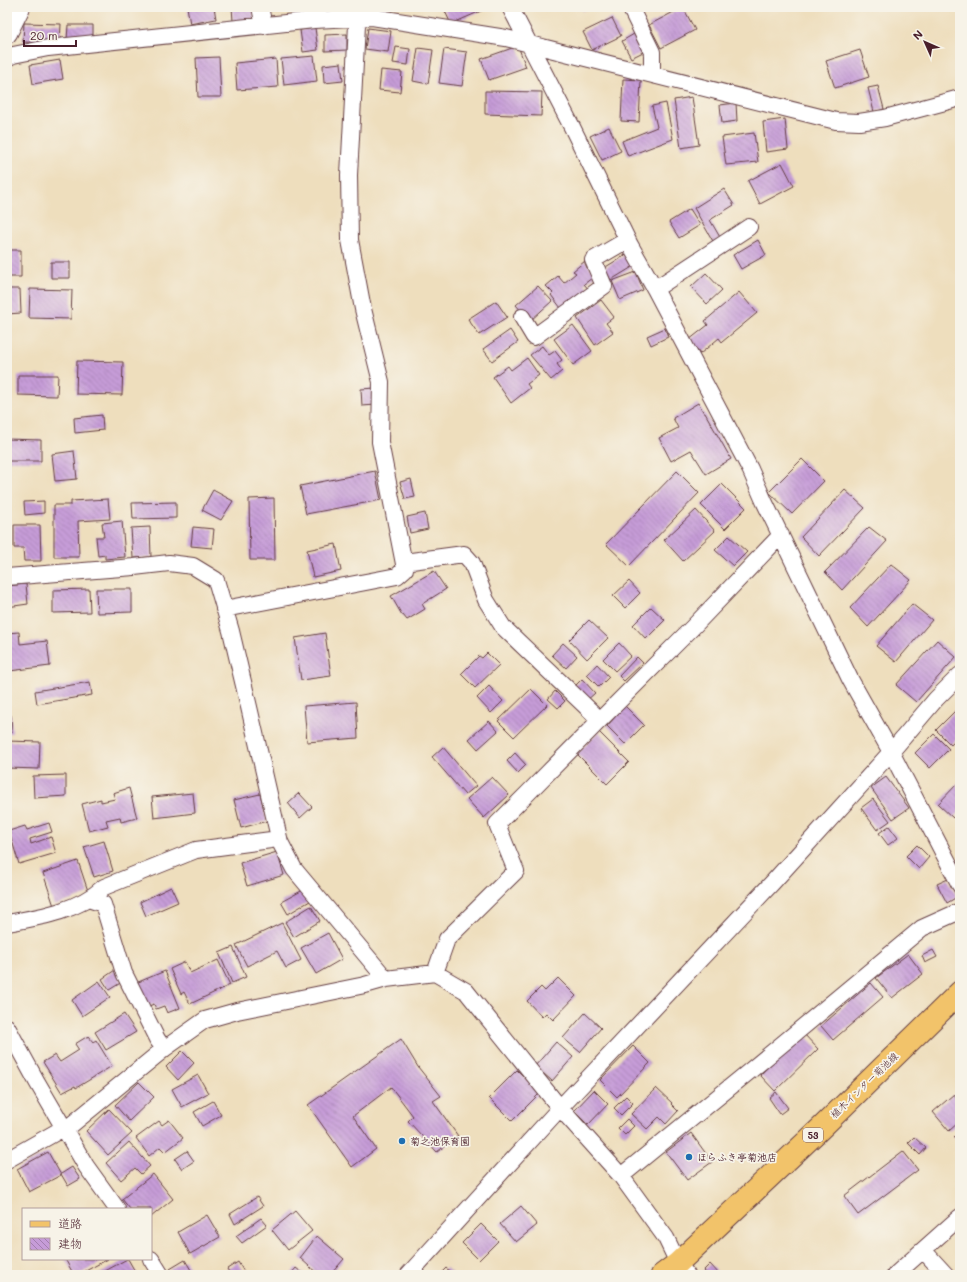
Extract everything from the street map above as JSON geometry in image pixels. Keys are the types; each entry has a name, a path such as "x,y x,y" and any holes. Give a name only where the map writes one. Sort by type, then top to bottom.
{"main road":[{"name":"植木インター菊池線","path":"676,1271 960,992"}],"street":[{"path":"7,33 20,7"},
{"path":"260,7 264,26"},
{"path":"510,7 572,127 627,240 655,289 750,468 850,679 891,752 960,885"},
{"path":"630,7 652,52 652,74"},
{"path":"7,58 14,55 48,48 264,26 329,13 355,18 372,17 506,38 836,121 858,122 886,118 960,98"},
{"path":"224,609 397,576 406,570 380,442 381,382 363,309 350,240 349,175 357,25 355,18"},
{"path":"655,289 749,227"},
{"path":"522,317 534,337 604,286 593,260 627,240"},
{"path":"435,973 447,939 516,871 497,824 692,628 781,535"},
{"path":"404,562 464,554 472,564 486,600 503,627 600,720"},
{"path":"7,577 134,567 169,562 193,566 216,580 249,707 280,842 294,869 386,979"},
{"path":"408,1275 560,1108 773,882 891,752 936,698 960,675"},
{"path":"7,923 44,917 73,907 94,896 104,887 196,850 279,838"},
{"path":"88,899 103,904 124,973 157,1039 164,1049"},
{"path":"621,1176 922,928 960,911"},
{"path":"7,1160 60,1130 65,1130 164,1049 205,1020 236,1010 365,985 386,979 435,973 466,991 560,1108 621,1176 666,1238 676,1271"},
{"path":"7,1027 86,1166 116,1208"},
{"path":"895,1275 960,1217"},
{"path":"923,1250 946,1275"},
{"path":"152,1260 161,1275"}],"building":[{"path":"187,7 214,7 216,19 190,24"},
{"path":"232,7 253,7 254,19 233,21"},
{"path":"278,7 292,7 292,8 278,10"},
{"path":"304,7 322,7 322,13 305,15"},
{"path":"443,7 490,7 451,24"},
{"path":"581,7 590,7 583,11"},
{"path":"683,7 695,30 661,48 649,25"},
{"path":"612,18 621,36 592,50 583,32"},
{"path":"24,23 61,24 60,43 23,42"},
{"path":"68,25 93,25 93,40 67,40"},
{"path":"315,28 318,50 303,52 300,30"},
{"path":"368,28 391,31 388,52 365,49"},
{"path":"347,34 347,50 325,51 325,35"},
{"path":"634,34 643,52 631,58 622,41"},
{"path":"518,46 526,67 489,80 481,59"},
{"path":"396,47 410,49 408,65 393,63"},
{"path":"418,48 433,50 428,84 413,81"},
{"path":"444,49 467,52 462,86 439,83"},
{"path":"860,50 869,77 835,88 826,61"},
{"path":"314,56 317,81 284,85 281,59"},
{"path":"219,57 221,97 198,97 196,58"},
{"path":"276,59 278,87 237,90 235,63"},
{"path":"60,60 63,79 33,84 30,65"},
{"path":"341,63 343,81 324,83 323,65"},
{"path":"381,70 402,72 400,92 379,90"},
{"path":"623,79 641,80 639,122 621,121"},
{"path":"878,86 884,109 874,112 868,88"},
{"path":"485,91 542,92 541,116 485,114"},
{"path":"692,97 699,145 681,148 674,100"},
{"path":"666,103 673,139 628,156 622,141 657,127 652,106"},
{"path":"736,103 737,121 722,123 720,105"},
{"path":"785,119 788,149 766,152 763,122"},
{"path":"609,127 621,151 602,160 590,136"},
{"path":"754,133 758,162 726,165 722,137"},
{"path":"782,163 794,186 760,204 748,181"},
{"path":"724,189 734,205 710,220 721,239 714,243 694,208"},
{"path":"690,209 700,225 679,238 669,222"},
{"path":"758,240 766,255 741,269 733,255"},
{"path":"7,250 21,250 21,277 7,277"},
{"path":"627,254 634,266 611,280 604,268"},
{"path":"585,261 596,275 584,284 590,291 564,312 551,295 553,293 546,286 558,276 564,283 576,273 573,271"},
{"path":"51,262 70,262 70,278 51,278"},
{"path":"636,272 643,290 620,300 612,281"},
{"path":"706,273 722,290 707,304 691,287"},
{"path":"538,286 552,301 530,321 516,305"},
{"path":"7,289 20,289 21,313 7,314"},
{"path":"30,289 72,290 71,319 29,318"},
{"path":"739,292 757,313 722,342 719,338 700,354 689,340 708,325 705,321"},
{"path":"601,300 614,317 606,323 613,332 595,345 577,318"},
{"path":"496,301 507,317 479,335 468,319"},
{"path":"573,325 592,351 573,365 554,339"},
{"path":"665,328 668,337 651,345 647,336"},
{"path":"510,330 518,342 492,361 483,349"},
{"path":"542,346 549,355 555,351 562,360 557,364 562,371 551,380 530,355"},
{"path":"527,358 539,375 527,384 530,388 511,403 493,377 508,366 511,370"},
{"path":"77,361 123,362 122,395 76,394"},
{"path":"18,375 58,375 57,396 18,395"},
{"path":"375,388 376,405 362,406 361,389"},
{"path":"698,403 731,459 706,474 691,450 671,461 659,438 678,428 673,418"},
{"path":"102,415 103,430 75,433 74,418"},
{"path":"7,439 41,440 41,461 7,461"},
{"path":"74,451 77,479 55,481 52,454"},
{"path":"802,459 824,481 792,514 769,492"},
{"path":"375,471 381,500 306,514 300,486"},
{"path":"677,471 699,493 629,566 606,544"},
{"path":"411,479 415,497 405,499 400,482"},
{"path":"722,484 746,508 725,529 701,505"},
{"path":"213,490 233,501 221,520 202,510"},
{"path":"845,490 865,508 819,556 801,537"},
{"path":"274,498 275,560 250,560 249,499"},
{"path":"108,499 110,519 78,521 79,557 54,557 54,505 71,505 71,501"},
{"path":"44,501 44,513 25,515 24,502"},
{"path":"176,502 176,518 133,519 132,503"},
{"path":"696,510 715,531 683,561 664,540"},
{"path":"425,513 428,529 410,533 407,517"},
{"path":"122,521 125,557 105,559 105,555 98,556 96,537 104,537 102,523"},
{"path":"14,525 40,525 41,561 24,561 23,548 14,548"},
{"path":"150,527 151,557 133,558 131,528"},
{"path":"193,527 214,529 212,548 191,546"},
{"path":"869,527 887,541 842,590 825,572"},
{"path":"729,536 747,552 733,566 715,550"},
{"path":"336,544 341,571 313,577 307,550"},
{"path":"891,564 911,580 868,627 850,608"},
{"path":"434,571 446,589 422,604 425,609 407,620 402,615 391,596"},
{"path":"629,581 640,593 625,608 613,596"},
{"path":"26,584 28,604 7,607 7,586"},
{"path":"89,589 90,612 53,613 53,590"},
{"path":"96,589 132,589 132,612 97,613"},
{"path":"912,604 932,620 896,662 876,646"},
{"path":"651,607 665,620 646,639 633,625"},
{"path":"589,620 608,638 587,659 569,640"},
{"path":"19,632 20,644 47,641 50,666 9,671 7,633"},
{"path":"325,633 331,676 301,680 295,638"},
{"path":"937,640 956,657 916,702 896,685"},
{"path":"563,643 577,656 566,668 552,655"},
{"path":"619,643 631,656 615,671 603,659"},
{"path":"487,653 499,665 475,688 461,674 479,656 482,658"},
{"path":"637,657 643,663 624,681 619,676"},
{"path":"597,664 609,677 599,687 587,675"},
{"path":"582,679 595,693 586,701 573,688"},
{"path":"90,682 92,695 37,704 35,691"},
{"path":"489,686 503,701 491,713 477,698"},
{"path":"531,689 547,705 514,737 498,721"},
{"path":"555,691 565,701 558,708 548,699"},
{"path":"356,702 358,738 307,742 304,706"},
{"path":"625,706 644,725 625,744 607,726"},
{"path":"955,711 960,716 960,736 951,745 936,730"},
{"path":"7,715 11,715 12,733 7,733"},
{"path":"489,721 498,731 478,749 469,739"},
{"path":"599,732 629,762 607,784 577,754"},
{"path":"934,734 949,749 930,768 915,753"},
{"path":"7,741 40,742 39,769 7,768"},
{"path":"443,747 476,786 465,795 432,757"},
{"path":"515,753 526,765 518,773 507,761"},
{"path":"66,775 66,796 34,798 33,776"},
{"path":"492,777 509,795 484,818 467,799"},
{"path":"886,777 909,808 893,819 871,788"},
{"path":"957,784 960,787 960,811 953,818 938,804"},
{"path":"129,788 137,818 121,822 120,817 106,820 108,826 89,831 82,804 101,799 101,802 115,799 113,793"},
{"path":"193,793 195,813 154,818 152,797"},
{"path":"299,793 312,807 300,818 288,803"},
{"path":"260,794 267,821 241,828 234,800"},
{"path":"873,799 890,821 877,830 861,808"},
{"path":"49,823 52,832 30,839 31,844 51,837 56,853 19,864 9,831 25,826 27,830"},
{"path":"889,826 898,838 888,845 879,833"},
{"path":"104,841 113,871 94,877 84,847"},
{"path":"917,845 929,857 919,869 906,856"},
{"path":"277,852 284,875 247,886 240,863"},
{"path":"78,861 89,894 54,906 43,873"},
{"path":"948,879 957,897 947,903 937,884"},
{"path":"171,887 178,902 146,916 140,902"},
{"path":"303,890 310,901 288,914 281,902"},
{"path":"311,906 320,921 294,937 285,922"},
{"path":"282,923 301,960 286,968 277,951 247,966 236,945"},
{"path":"328,933 342,959 316,974 301,948"},
{"path":"233,947 246,977 232,983 219,953"},
{"path":"933,950 937,957 925,963 922,956"},
{"path":"908,954 923,974 892,998 876,978"},
{"path":"218,960 230,985 190,1004 184,992 181,994 170,969 185,962 190,973"},
{"path":"115,970 122,982 109,990 102,979"},
{"path":"165,971 180,1008 167,1013 164,1006 156,1009 154,1004 146,1007 136,983"},
{"path":"558,978 576,996 553,1020 546,1013 542,1017 527,1001 541,987 545,991"},
{"path":"99,981 110,997 82,1016 72,1000"},
{"path":"871,983 883,997 833,1040 821,1026"},
{"path":"585,1013 601,1028 580,1052 563,1038"},
{"path":"124,1014 136,1032 106,1050 95,1032"},
{"path":"803,1033 818,1049 775,1091 760,1075"},
{"path":"88,1036 93,1042 96,1040 112,1066 76,1088 75,1086 62,1093 43,1062 55,1055 60,1062 79,1050 75,1044"},
{"path":"401,1039 418,1067 441,1096 433,1101 458,1136 437,1152 408,1121 413,1116 391,1087 353,1116 376,1149 352,1167 308,1105"},
{"path":"556,1042 573,1057 552,1081 535,1066"},
{"path":"633,1046 650,1063 617,1097 600,1080"},
{"path":"182,1051 194,1063 178,1080 166,1067"},
{"path":"517,1070 540,1093 512,1121 489,1098"},
{"path":"198,1075 208,1093 182,1107 172,1089"},
{"path":"139,1082 154,1097 129,1121 115,1105"},
{"path":"656,1088 678,1111 666,1124 659,1117 647,1129 631,1114"},
{"path":"594,1090 608,1104 588,1125 574,1111"},
{"path":"776,1092 788,1108 780,1114 769,1098"},
{"path":"954,1094 960,1102 960,1121 949,1131 933,1112"},
{"path":"626,1096 633,1103 621,1115 614,1108"},
{"path":"213,1101 221,1115 202,1126 194,1112"},
{"path":"109,1109 132,1133 108,1155 86,1131"},
{"path":"627,1119 634,1126 625,1135 618,1128"},
{"path":"169,1120 183,1138 165,1152 160,1147 149,1156 136,1138 159,1121 162,1125"},
{"path":"960,1132 960,1145 954,1137"},
{"name":"ほらふき亭菊池店","path":"691,1133 712,1162 687,1180 666,1152"},
{"path":"914,1137 926,1148 920,1155 908,1143"},
{"path":"129,1142 150,1166 141,1174 135,1168 121,1180 106,1163"},
{"path":"187,1151 194,1161 182,1169 175,1159"},
{"path":"903,1151 918,1170 858,1215 844,1196"},
{"path":"48,1152 61,1175 29,1192 17,1169"},
{"path":"72,1167 80,1179 68,1186 61,1174"},
{"path":"153,1174 173,1199 152,1216 152,1208 129,1208 122,1199"},
{"path":"257,1197 263,1206 235,1224 230,1214"},
{"path":"521,1206 537,1225 516,1242 500,1224"},
{"path":"295,1211 312,1231 288,1250 272,1230"},
{"path":"207,1215 220,1237 190,1254 178,1232"},
{"path":"261,1218 267,1225 242,1243 236,1236"},
{"path":"481,1224 498,1241 479,1260 462,1243"},
{"path":"317,1236 344,1259 330,1275 319,1275 300,1258"},
{"path":"66,1260 106,1260 78,1275 74,1275"},
{"path":"125,1260 129,1260 137,1275 98,1275"},
{"path":"185,1260 194,1275 173,1275 170,1269"},
{"path":"238,1262 246,1275 231,1275 227,1269"},
{"path":"710,1264 720,1275 707,1275 703,1271"},
{"path":"296,1268 305,1275 290,1275"},
{"path":"446,1268 454,1275 439,1275"}],"place":[{"name":"菊之池保育園","path":"402,1141"},
{"name":"ほらふき亭菊池店","path":"689,1157"}]}
